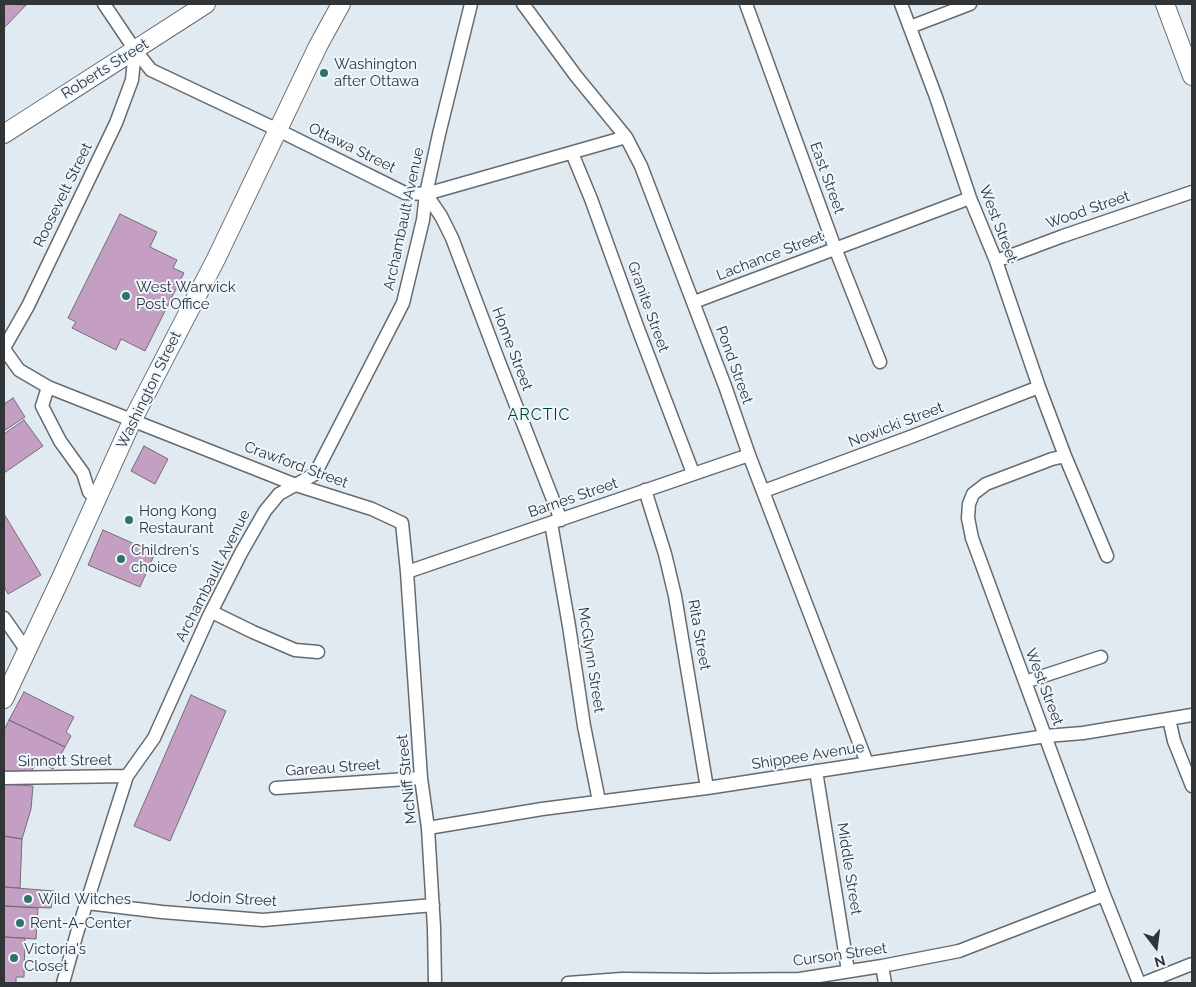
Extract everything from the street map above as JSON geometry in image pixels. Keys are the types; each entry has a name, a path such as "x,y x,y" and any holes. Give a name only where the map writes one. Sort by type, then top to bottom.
{"main road":[{"name":"Roberts Street","path":"4,134 206,4"},
{"name":"Washington Street","path":"4,699 98,500 132,421 216,259 318,46 341,4"},
{"path":"1165,4 1192,76"}],"street":[{"name":"Ottawa Street","path":"104,4 150,70 278,130 405,193 426,194 626,137"},
{"name":"Archambault Avenue","path":"63,983 127,776 154,738 212,612 241,553 265,511 278,494 315,474 341,420 403,303 415,254 439,134 471,4"},
{"name":"Pond Street","path":"523,4 576,76 626,137 642,166 694,302 749,455 867,763"},
{"name":"East Street","path":"746,4 835,248 880,362"},
{"name":"West Street","path":"901,4 936,97 970,198 996,261 1039,387 1065,456 1107,556"},
{"path":"910,27 970,4"},
{"name":"Roosevelt Street","path":"4,349 28,306 116,123 132,80 135,50"},
{"name":"Granite Street","path":"572,153 694,473"},
{"name":"Wood Street","path":"996,261 1192,192"},
{"name":"Home Street","path":"426,194 441,216 452,238 556,521"},
{"name":"Lachance Street","path":"694,302 970,198"},
{"name":"Crawford Street","path":"4,349 20,370 48,387 296,485 372,509 402,523 407,572"},
{"path":"48,387 42,406 60,441 83,474 89,492 98,500"},
{"name":"Nowicki Street","path":"764,491 1039,387"},
{"name":"Barnes Street","path":"407,572 749,455"},
{"name":"West Street","path":"1065,456 1052,459 986,484 973,494 969,504 968,518 972,538 1104,895 1139,983"},
{"name":"Rita Street","path":"645,490 665,554 675,596 707,788"},
{"name":"McGlynn Street","path":"556,521 584,726 600,802"},
{"name":"McNiff Street","path":"407,572 421,778 428,828 433,904 434,983"},
{"path":"212,612 295,650 318,652"},
{"path":"4,618 27,650"},
{"path":"1025,682 1101,657"},
{"name":"Shippee Avenue","path":"428,828 707,788 1046,736 1083,733 1192,715"},
{"path":"1169,719 1174,740 1192,786"},
{"name":"Middle Street","path":"816,771 848,971"},
{"name":"Sinnott Street","path":"4,778 127,776"},
{"name":"Gareau Street","path":"276,788 421,778"},
{"name":"Curson Street","path":"568,983 622,979 800,978 882,966 959,951 1104,895"},
{"name":"Jodoin Street","path":"87,903 162,912 263,920 433,904"},
{"path":"1144,983 1192,964"},
{"path":"882,966 885,983"}],"building":[{"path":"4,4 26,5 4,28"},
{"name":"West Warwick Post Office","path":"120,214 157,232 150,247 177,260 173,268 184,273 145,351 121,339 116,350 72,328 76,322 68,318"},
{"path":"13,398 25,417 4,431 4,404"},
{"path":"24,420 43,446 4,473 4,434"},
{"path":"144,446 168,459 155,484 131,471"},
{"path":"4,514 41,575 8,594 4,586"},
{"name":"Children's choice","path":"103,530 155,553 140,587 88,565"},
{"path":"24,692 74,717 66,732 71,736 65,747 9,720"},
{"path":"191,695 226,711 170,841 134,826"},
{"path":"9,720 65,747 53,769 38,761 30,773 4,772 4,730"},
{"path":"4,784 33,786 31,809 22,839 4,836"},
{"path":"4,836 22,839 20,888 4,887"},
{"name":"Wild Witches","path":"4,887 54,891 51,908 4,906"},
{"name":"Rent-A-Center","path":"4,906 38,908 36,939 4,937"},
{"name":"Victoria's Closet","path":"4,937 25,938 24,977 16,977 16,983 4,983"}],"place":[{"name":"Washington after Ottawa","path":"324,73"},
{"name":"West Warwick Post Office","path":"126,296"},
{"name":"Hong Kong Restaurant","path":"129,520"},
{"name":"Children's choice","path":"121,559"},
{"name":"Wild Witches","path":"28,899"},
{"name":"Rent-A-Center","path":"20,923"},
{"name":"Victoria's Closet","path":"14,958"}],"district":[{"name":"ARCTIC","path":"539,415"}]}
